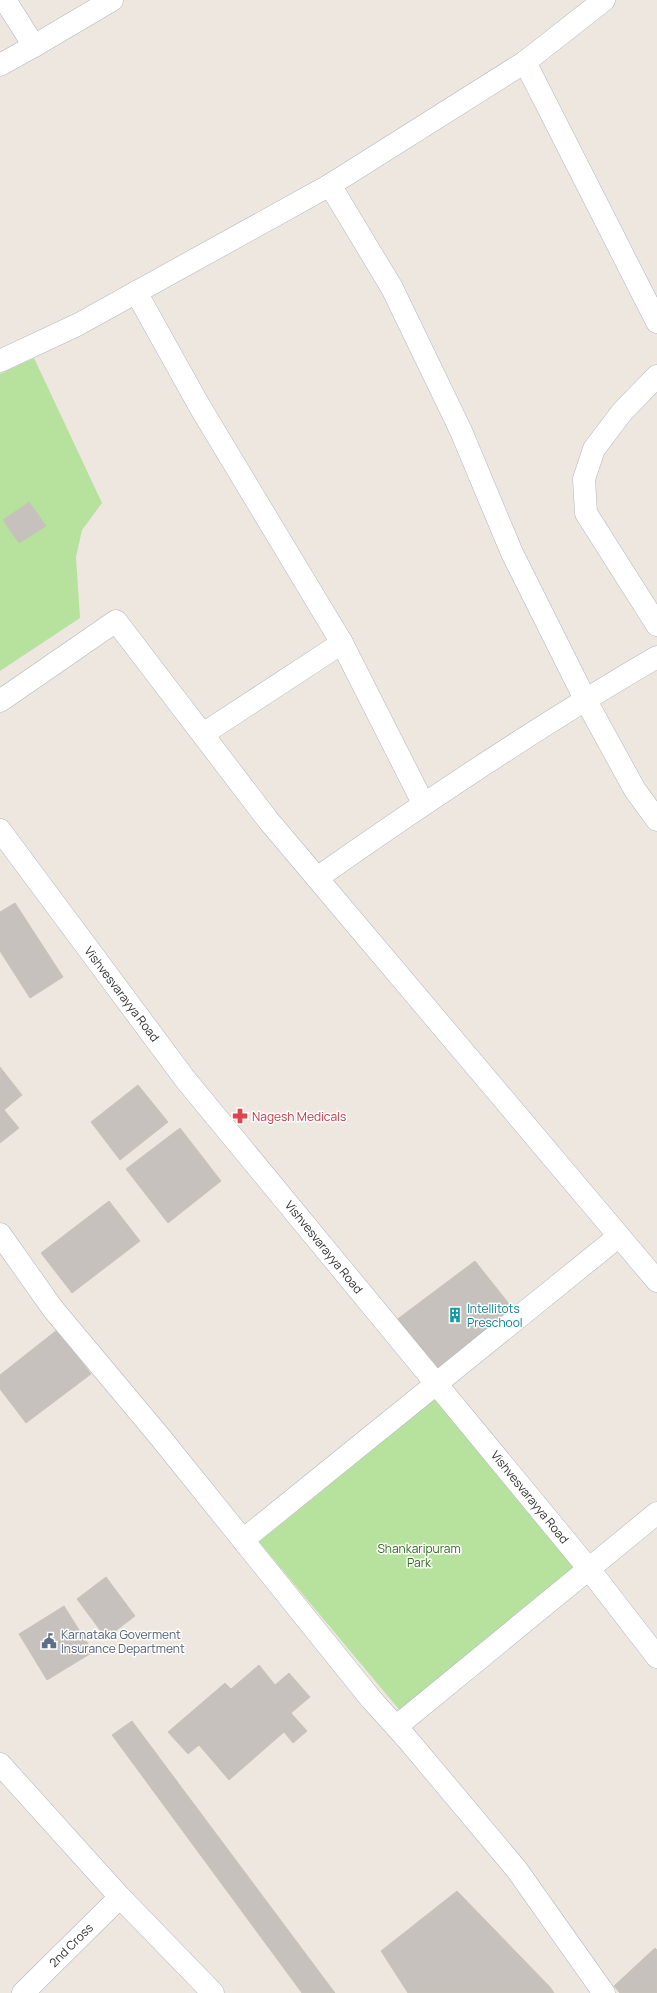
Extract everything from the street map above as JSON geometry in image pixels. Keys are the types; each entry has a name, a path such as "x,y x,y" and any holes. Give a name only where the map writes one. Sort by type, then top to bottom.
{"street":[{"path":"5,0 34,46"},
{"path":"0,65 112,0"},
{"path":"0,361 77,325 330,185 525,62 604,0"},
{"path":"525,62 657,322"},
{"path":"330,185 392,288 461,431 512,553 584,699 635,790 657,820"},
{"path":"136,292 200,407 342,643 423,804"},
{"path":"657,376 622,412 594,449 584,480 586,513 657,625"},
{"path":"0,701 116,621 268,820 657,1281"},
{"path":"203,734 342,643"},
{"path":"317,878 423,804 584,699 657,657"},
{"name":"Vishvesvarayya Road","path":"0,830 185,1079 588,1569 657,1657"},
{"path":"0,1234 53,1309 372,1699 397,1726 517,1870 604,1993"},
{"path":"243,1540 619,1236"},
{"path":"397,1726 657,1513"},
{"path":"0,1764 120,1897 213,1993"},
{"name":"2nd Cross","path":"22,1993 120,1897"}],"green space":[{"path":"34,358 102,503 82,530 76,557 80,618 0,671 0,374"},
{"name":"Shankaripuram Park","path":"436,1398 575,1569 402,1713 259,1542"}],"building":[{"path":"29,502 46,526 19,543 3,520"},
{"path":"15,903 63,977 30,998 0,951 0,912"},
{"path":"0,1067 22,1095 4,1110 19,1128 0,1143"},
{"path":"138,1085 168,1122 120,1160 91,1122"},
{"path":"180,1128 221,1181 168,1223 126,1169"},
{"path":"109,1201 140,1241 72,1293 41,1253"},
{"name":"Intellitots Preschool","path":"475,1261 514,1310 438,1372 395,1321"},
{"path":"57,1330 91,1374 26,1423 0,1389 0,1375"},
{"path":"106,1577 135,1616 106,1638 77,1599"},
{"path":"64,1606 93,1652 47,1680 19,1634"},
{"path":"259,1665 275,1685 289,1673 310,1697 291,1713 307,1731 293,1743 284,1732 229,1780 199,1745 188,1754 168,1732 225,1683 231,1689"},
{"path":"132,1721 335,1993 302,1993 112,1735"},
{"path":"457,1891 550,1987 554,1993 408,1993 381,1951"},
{"path":"655,1948 657,1950 657,1993 620,1993 614,1986"}],"place":[{"name":"Nagesh Medicals","path":"240,1116"},
{"name":"Intellitots Preschool","path":"455,1315"},
{"name":"Karnataka Goverment Insurance Department","path":"49,1641"}]}
